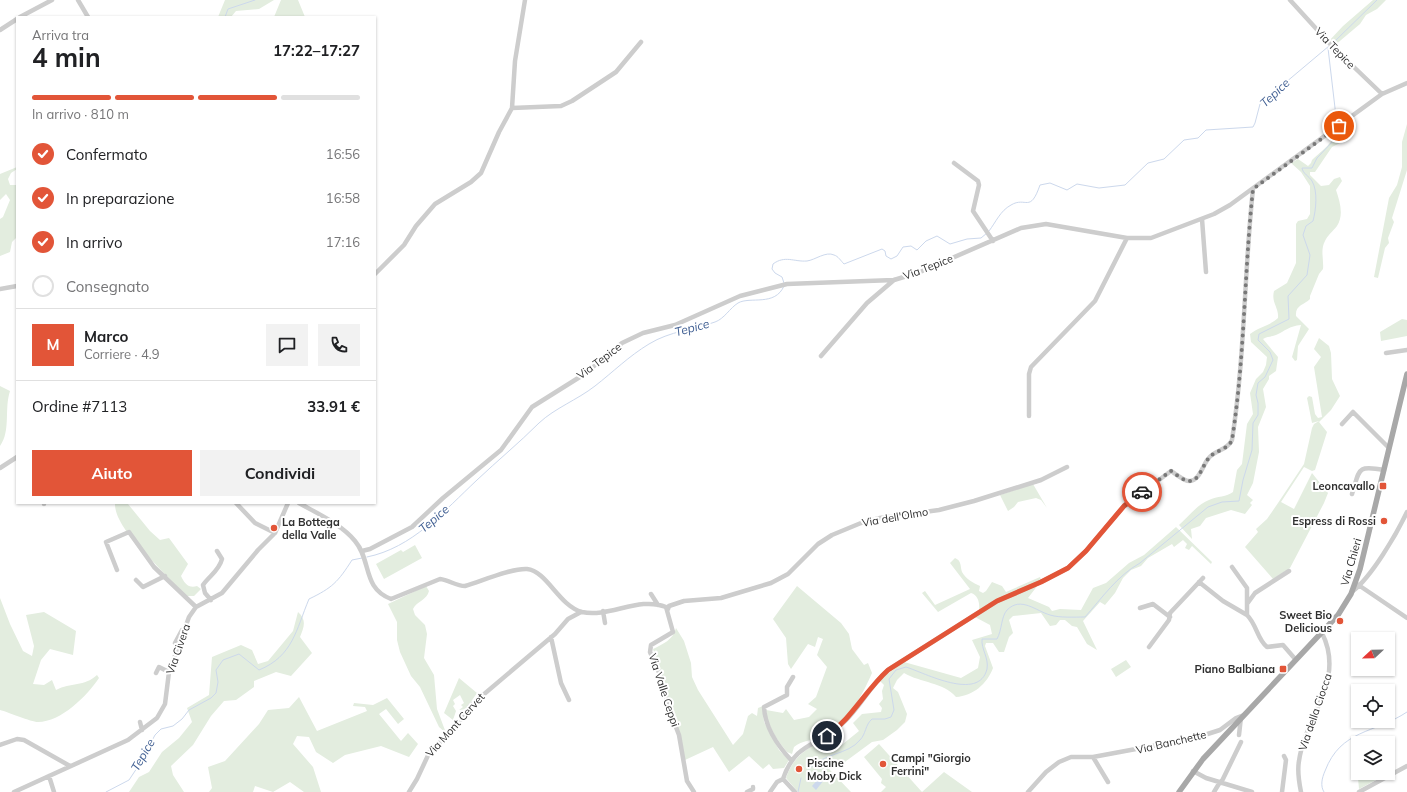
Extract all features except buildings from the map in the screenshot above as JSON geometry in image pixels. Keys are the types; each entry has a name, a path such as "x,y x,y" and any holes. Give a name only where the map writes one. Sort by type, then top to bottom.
{"main road":[{"name":"Via Chieri","path":"1179,792 1193,772 1242,716 1338,615 1358,584 1407,374"}],"street":[{"path":"22,16 52,0"},
{"path":"78,0 87,16"},
{"path":"376,273 404,245 416,226 436,204 471,182 481,173 499,132 512,108 515,61 525,0"},
{"name":"Via Tepice","path":"1290,0 1330,44 1382,94"},
{"path":"0,30 16,20"},
{"path":"512,108 561,106 572,101 616,72 641,42"},
{"name":"Via Tepice","path":"362,552 407,531 418,523 443,498 501,450 532,407 583,375 622,343 643,333 681,322 740,296 787,284 894,280 920,272 1021,228 1046,224 1126,238 1151,238 1220,211 1253,189 1382,94 1407,83"},
{"path":"954,164 978,181 979,185 973,211 993,241"},
{"path":"770,792 777,782 783,779 791,760 809,745 822,739 840,727 873,683 888,670 997,601 1035,585 1068,568 1086,551 1124,506 1161,477 1171,471 1189,481 1192,481 1197,477 1208,458 1230,445 1241,378 1247,240 1253,189"},
{"path":"1202,219 1206,272"},
{"path":"1029,416 1029,374 1031,367 1095,301 1126,238"},
{"path":"821,356 867,302 894,280"},
{"path":"0,289 16,286"},
{"path":"1386,353 1407,350"},
{"path":"1342,424 1352,412 1389,448"},
{"path":"0,468 16,458"},
{"name":"Via dell'Olmo","path":"668,609 669,606 684,601 720,598 771,583 788,574 818,544 850,527 874,519 932,511 974,501 1042,480 1068,467"},
{"path":"1352,494 1358,473 1362,468 1366,467 1384,470"},
{"path":"237,504 255,522 275,533"},
{"path":"118,570 106,542 129,532 151,563 196,607 222,593 258,550 275,533 288,504"},
{"path":"301,504 346,532 362,552 376,591 391,599 440,579 465,586 514,570 526,569 537,573 564,601 581,612 603,611 639,605 658,605 668,609"},
{"path":"1406,515 1385,550 1358,584 1407,618"},
{"path":"211,600 205,593 203,586 207,580 212,577 221,562 222,559 217,551"},
{"path":"1232,567 1247,588 1247,616"},
{"path":"1247,604 1255,593 1289,571"},
{"path":"136,580 143,587 165,576"},
{"path":"1149,647 1169,620 1170,613 1203,578"},
{"path":"1199,582 1251,619 1261,642 1267,647 1283,645 1296,660"},
{"path":"651,594 658,605"},
{"path":"1140,608 1153,604 1170,617"},
{"name":"Via Civera","path":"14,792 128,740 157,718 165,704 169,672 187,622 196,607"},
{"name":"Via Valle Ceppi","path":"668,609 673,632 651,645 650,652 662,681 669,709 678,735 687,781 692,792"},
{"path":"603,611 605,622"},
{"name":"Via Mont Cervet","path":"409,792 417,779 431,749 452,733 470,706 551,638 568,619 581,612"},
{"path":"175,643 187,622"},
{"name":"Via della Ciocca","path":"1301,792 1299,762 1302,748 1330,676 1327,644 1322,632"},
{"path":"551,638 560,683 569,700"},
{"path":"156,673 159,667 169,672"},
{"path":"791,760 780,749 765,721 764,707 787,695 787,687 792,677"},
{"path":"1239,735 1242,716"},
{"name":"Via Banchette","path":"1028,792 1046,772 1058,762 1071,757 1093,757 1195,738 1220,730 1236,718 1242,716"},
{"path":"140,722 142,730"},
{"path":"0,745 17,739 24,740 70,766"},
{"path":"1214,792 1221,782 1241,742"},
{"path":"1282,792 1286,760 1284,756"},
{"path":"1093,757 1108,782"},
{"path":"1359,792 1407,766"},
{"path":"1193,772 1206,778 1252,792"},
{"path":"48,776 54,792"},
{"path":"783,779 795,792"},
{"path":"747,792 753,790 753,787"}],"green space":[{"path":"225,0 274,0 259,9 236,11 232,16 218,16"},
{"path":"281,0 298,0 305,16 274,16"},
{"path":"1373,0 1386,0 1377,9 1366,15 1360,24 1334,46 1328,42 1343,26"},
{"path":"1407,124 1407,170 1392,218 1394,222 1388,238 1389,243 1385,248 1378,278 1374,277 1389,198 1397,185 1402,167 1402,142"},
{"path":"1343,126 1348,133 1339,142 1340,143 1332,147 1315,172 1310,172 1310,175 1321,186 1329,185 1334,179 1340,177 1342,181 1336,190 1341,213 1337,226 1327,237 1324,244 1322,251 1323,269 1319,274 1310,299 1298,307 1296,312 1296,316 1309,329 1298,346 1297,360 1295,361 1292,357 1301,325 1263,339 1278,357 1276,371 1269,376 1269,379 1263,389 1266,407 1258,427 1259,452 1253,483 1247,495 1253,500 1250,503 1252,505 1245,514 1231,510 1206,518 1200,526 1191,529 1192,539 1179,525 1205,502 1233,492 1237,470 1242,464 1247,424 1253,414 1250,393 1256,379 1263,372 1267,357 1251,342 1250,334 1278,318 1273,295 1274,291 1287,283 1296,263 1296,224 1298,221 1307,219 1310,214 1310,186 1301,172 1291,163 1298,159 1308,166 1312,160 1329,144 1335,132"},
{"path":"16,167 16,170 11,173 8,179 10,185 16,185 16,238 12,242 10,252 0,256 0,219 3,217 10,200 6,194 0,200 0,174"},
{"path":"1402,319 1407,320 1407,336 1381,341 1380,332"},
{"path":"1319,338 1329,346 1331,353 1332,379 1340,396 1331,410 1319,422 1327,432 1315,470 1312,471 1304,467 1281,502 1294,509 1312,473 1328,493 1290,568 1273,579 1245,547 1258,532 1256,529 1267,519 1304,464 1312,428 1314,424 1319,421 1312,423 1307,398 1309,396 1312,397 1315,414 1318,418 1322,417 1314,367 1321,357 1314,349"},
{"path":"0,386 10,391 7,405 5,434 0,446"},
{"path":"1033,484 1047,508 1041,500 1036,498 1018,502 1008,511 1000,495"},
{"path":"115,504 128,504 150,531 160,540 169,538 188,564 181,576 184,581 189,586 197,586 201,589 194,596 185,596 146,554 141,552 125,529"},
{"path":"1176,527 1212,562 1211,564 1192,546 1189,550 1185,548 1187,544 1183,540 1174,547 1172,544 1148,558 1141,566 1131,570 1123,578 1115,593 1105,605 1100,602 1083,621 1097,650 1087,644 1077,627 1072,626 1065,620 1060,620 1056,625 1050,626 1041,613 1013,616 1009,620 1013,633 1009,637 1004,652 999,652 993,643 986,643 985,646 993,668 987,679 974,692 956,697 945,688 904,673 897,680 893,688 898,692 907,714 905,722 883,740 872,742 838,767 834,764 829,765 828,768 851,792 798,792 786,778 795,760 809,748 821,741 825,745 831,743 838,748 859,731 853,723 862,714 881,712 882,708 879,704 883,699 882,691 884,685 879,680 904,662 961,678 978,668 980,657 972,640 992,634 990,625 975,617 998,602 1038,585 1028,598 1049,607 1052,611 1060,609 1081,610 1093,588 1106,583 1129,563 1144,555"},
{"path":"415,545 422,558 384,579 376,564 401,550 403,552"},
{"path":"955,558 960,562 962,572 966,577 980,586 979,591 983,593 992,582 1002,586 1006,592 1040,577 1041,580 979,610 978,600 971,593 938,612 922,593 925,591 935,605 970,589 950,563"},
{"path":"426,586 429,591 428,594 413,609 415,615 425,625 427,634 424,658 434,675 437,709 446,733 439,727 420,687 411,676 400,652 397,640 397,622 388,604"},
{"path":"797,586 841,623 849,634 852,649 864,665 868,663 872,673 853,709 847,717 823,736 794,747 792,754 787,752 770,727 766,710 783,713 786,709 794,720 809,717 817,709 808,704 816,697 827,667 817,655 823,639 818,637 815,647 808,644 791,669 788,664 786,638 773,619"},
{"path":"0,598 23,651 32,656 34,646 26,615 44,612 76,631 73,655 50,649 41,660 33,684 44,685 52,680 56,690 82,683 97,675 99,678 73,707 56,718 47,721 35,722 0,710"},
{"path":"298,612 304,621 300,637 312,653 291,676 276,672 254,681 254,687 236,700 224,701 211,716 193,745 171,766 173,775 184,792 129,792 139,777 149,772 162,752 179,738 192,722 187,708 209,695 212,657 241,645 252,650 258,664 268,661 293,631"},
{"path":"676,628 684,641 691,663 692,677 698,690 733,745 743,734 748,716 752,713 757,716 758,708 763,706 764,722 779,750 789,760 784,768 773,769 769,764 763,769 749,756 729,772 713,747 685,760 665,685 653,649 670,639"},
{"path":"1126,660 1131,667 1116,677 1111,669"},
{"path":"459,678 477,693 466,709 459,710 463,707 461,705 464,703 460,695 453,700 455,704 453,706 456,711 453,720 444,713"},
{"path":"299,697 317,731 367,711 365,707 353,706 354,703 373,705 387,698 404,719 398,724 386,709 379,714 401,741 408,733 418,744 409,757 381,746 345,755 333,763 316,752 309,737 297,736 293,744 313,767 321,792 304,792 290,782 273,792 255,786 253,792 209,792 212,788 208,767 225,761 259,724 268,710 289,708"},
{"name":"Campi \"Giorgio Ferrini\"","path":"879,744 922,792 881,792 886,787 881,783 882,779 864,757"},
{"name":"Campi \"Giorgio Ferrini\"","path":"944,772 972,792 922,792"},
{"path":"1358,780 1376,780 1359,789"}],"water":[{"path":"820,777 824,780 816,790 812,786"}],"waterway":[{"path":"225,16 228,9 255,0"},
{"name":"Tepice","path":"1332,44 1377,0"},
{"name":"Tepice","path":"989,231 1007,207 1020,202 1030,202 1040,185 1050,183 1067,190 1077,184 1099,188 1125,185 1148,163 1164,159 1184,140 1198,138 1206,130 1253,127 1260,104 1329,46"},
{"path":"1328,48 1337,125"},
{"path":"809,769 821,760 849,749 855,745 862,738 868,724 872,719 885,719 891,717 894,710 889,679 896,670 906,667 951,683 974,683 982,679 987,669 987,661 982,639 997,639 1005,613 1012,606 1023,604 1054,616 1085,617 1124,574 1140,563 1208,507 1222,502 1239,501 1243,480 1252,450 1253,423 1258,415 1256,395 1258,383 1265,377 1273,360 1270,352 1258,340 1259,334 1289,319 1288,296 1307,275 1310,255 1303,235 1306,226 1313,221 1316,206 1316,195 1312,181 1302,168 1312,168 1317,158 1335,139 1337,130"},
{"name":"Tepice","path":"784,283 782,277 775,273 772,269 773,264 777,261 786,259 807,261 831,254 837,256 844,264 882,249 885,251 886,256 891,259 897,256 903,247 911,246 917,250 926,241 937,236 950,244 967,239 981,238 987,233"},
{"name":"Tepice","path":"367,557 399,546 413,537 440,516 545,418 588,391 649,344 665,336 718,321 738,303 743,301 762,300 775,297 784,286"},
{"name":"Tepice","path":"106,792 129,780 155,735 161,729 173,726 182,719 189,710 211,698 216,693 218,682 216,670 223,660 239,654 259,670 270,664 286,650 292,641 309,599 334,584 352,560 362,558"},
{"path":"1324,792 1322,779 1332,757 1340,747 1360,734 1395,719 1407,712"},
{"path":"798,792 801,778"}],"way so far":[{"path":"1142,492 1171,471 1189,481 1192,481 1197,477 1208,458 1230,445 1239,396 1243,345 1247,240 1253,189 1339,126"}],"place":[{"name":"Leoncavallo","path":"1383,486"},
{"name":"Espress di Rossi","path":"1384,521"},
{"name":"La Bottega della Valle","path":"274,528"},
{"name":"Sweet Bio Delicious","path":"1340,621"},
{"name":"Piano Balbiana","path":"1283,669"},
{"name":"Campi \"Giorgio Ferrini\"","path":"883,764"},
{"name":"Piscine Moby Dick","path":"799,769"}],"route":[{"path":"827,736 846,721 873,683 888,670 997,601 1022,591 1068,568 1086,551 1124,506 1142,492"}]}
